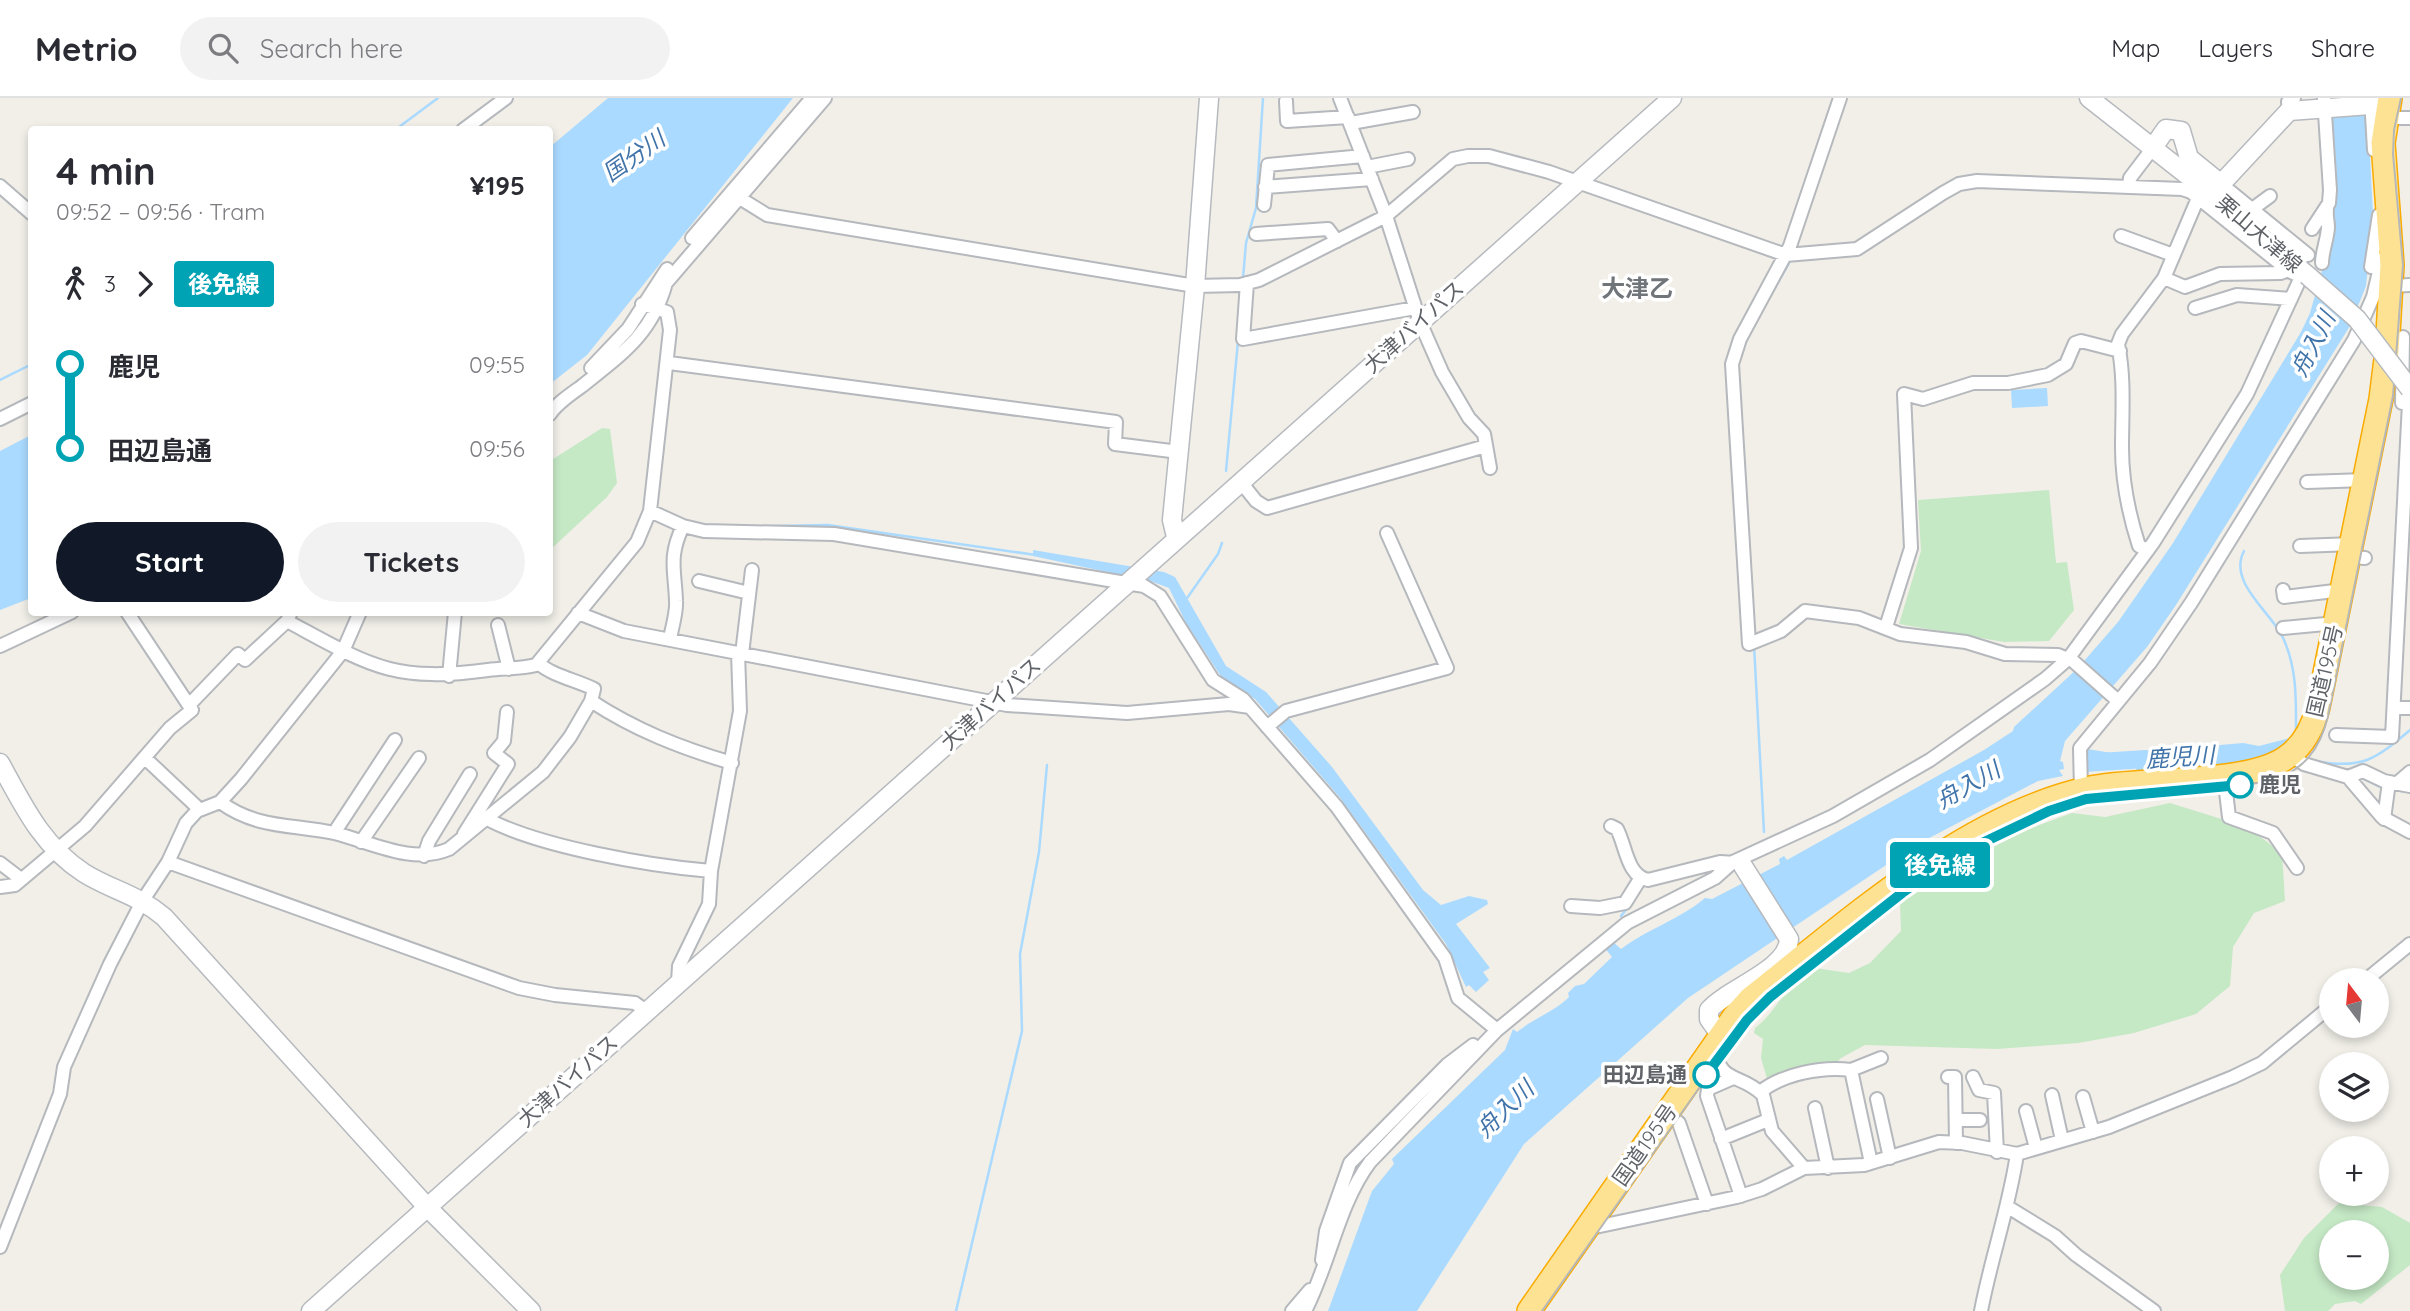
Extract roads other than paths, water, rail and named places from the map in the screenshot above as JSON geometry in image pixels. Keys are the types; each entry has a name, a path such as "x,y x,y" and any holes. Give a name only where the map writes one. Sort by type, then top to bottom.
{"highway":[{"name":"国道195号","path":"1529,1311 1667,1113 1698,1086 1717,1041 1751,998 1951,846 2044,802 2081,790 2224,775 2263,768 2290,755 2306,737 2315,719 2343,590 2358,545 2365,480 2404,401 2401,285 2377,104"}],"main road":[{"path":"1176,537 1172,520 1195,286 1209,98"},
{"name":"大津バイパス","path":"311,1311 1147,565 1417,315 1577,183 1672,98"},
{"name":"栗山大津線","path":"2089,98 2210,193 2307,263 2357,319 2404,401"},
{"path":"2152,149 2166,129 2181,131 2189,158 2221,184 2291,104 2377,104"},
{"path":"0,763 40,834 54,850 86,874 143,900 164,916 428,1208 531,1311"},
{"path":"1717,1041 1709,1019 1709,1010 1780,960 1787,950 1789,939 1738,864"}],"street":[{"path":"468,126 506,98"},
{"path":"553,399 601,360 628,329 642,303 706,220 812,98"},
{"path":"553,412 621,355 649,325 659,309 666,284 825,98"},
{"path":"1340,98 1385,216 1417,315 1442,372 1469,418 1484,434 1490,468"},
{"path":"1840,98 1786,255 1740,339 1732,364 1749,644 1781,631 1805,611 1859,618 1900,634 1966,642 2005,654 2058,655 2070,660 2116,699 2117,706 2080,748 2081,790"},
{"path":"1286,101 1287,121 1350,120 1413,112"},
{"path":"2322,263 2329,163 2326,104"},
{"path":"2116,699 2150,663 2191,603 2354,340 2369,309 2382,268 2377,104 2410,118"},
{"path":"2129,187 2130,178 2152,149"},
{"path":"738,197 767,215 1195,286 1247,283 1336,241 1385,216 1453,159 1468,156 1489,156 1577,183 1786,255 1857,249 1959,184 1978,181 2182,189 2198,198 2288,270 2301,277 2248,394 2148,550 2070,660 1930,760 1833,816 1627,923 1497,1030 1448,1064 1350,1163 1326,1231 1321,1266 1311,1288 1292,1311"},
{"path":"1265,187 1408,159"},
{"path":"1264,205 1268,165 1367,167"},
{"path":"2221,184 2307,263"},
{"path":"0,186 28,210"},
{"path":"2251,210 2270,196"},
{"path":"2307,263 2312,229 2327,196"},
{"path":"2148,550 2139,546 2128,504 2122,449 2125,417 2120,351 2122,334 2164,278 2198,198"},
{"path":"2371,267 2379,215"},
{"path":"1256,234 1328,229 1336,241"},
{"path":"2121,236 2173,256"},
{"path":"2164,278 2185,287 2220,274 2281,273 2288,270"},
{"path":"1247,283 1243,339 1417,315"},
{"path":"2195,308 2237,295 2291,299"},
{"path":"189,705 238,654 245,660 289,617 343,652 389,671 449,676 538,663 637,542 650,512 669,363 668,321 667,312 642,303"},
{"path":"2336,736 2392,737 2404,401 2403,337"},
{"path":"1886,627 1912,548 1904,394 1923,399 1973,383 2008,383 2048,375 2066,364 2075,343 2081,341 2120,351"},
{"path":"669,363 1116,422 1115,444 1179,452"},
{"path":"0,419 28,405"},
{"path":"1240,481 1256,501 1267,508 1486,446"},
{"path":"2306,482 2365,480"},
{"path":"650,512 683,526 704,531 834,534 1144,586 1160,596 1213,680 1243,699 1270,725 1337,807 1445,958 1458,999 1497,1030"},
{"path":"670,639 677,603 672,579 673,554 683,526"},
{"path":"1270,725 1286,711 1447,668 1387,533"},
{"path":"2300,546 2358,545"},
{"path":"678,982 679,966 709,904 711,871 740,710 740,654 752,570"},
{"path":"699,581 749,593"},
{"path":"2283,590 2284,597 2343,590"},
{"path":"578,613 624,631 992,703 1127,713 1229,704 1250,707"},
{"path":"0,638 42,616"},
{"path":"0,646 64,616"},
{"path":"0,887 15,885 85,826 146,759 170,728 192,710 130,616"},
{"path":"0,1247 60,1094 64,1067 110,964 143,900 168,862 186,823 197,811 220,802 343,652 358,616"},
{"path":"449,676 455,616"},
{"path":"2283,628 2336,622"},
{"path":"498,625 509,669"},
{"path":"220,802 233,811 275,827 334,833 424,856 449,849 555,759 591,701 594,689 571,677 546,670 538,663"},
{"path":"591,701 616,718 680,748 732,763"},
{"path":"2394,708 2410,708"},
{"path":"462,837 508,764 494,754 504,741 507,712"},
{"path":"334,833 395,740"},
{"path":"2290,755 2304,764 2348,777 2384,819 2410,832"},
{"path":"361,842 419,758"},
{"path":"146,759 197,811"},
{"path":"2348,777 2363,771 2392,783 2410,786"},
{"path":"2384,819 2392,783 2410,772"},
{"path":"424,856 470,774"},
{"path":"2224,775 2229,817 2248,818 2273,833 2297,867"},
{"path":"487,818 511,831 560,843 629,859 711,871"},
{"path":"1611,826 1620,835 1632,869 1640,878 1648,880 1720,862 1738,864"},
{"path":"168,862 519,988 555,995 635,1003 646,1012"},
{"path":"0,863 21,879"},
{"path":"1571,906 1600,908 1625,903 1640,878"},
{"path":"2381,968 2410,944"},
{"path":"1586,1229 1741,1196 1762,1189 1804,1168 1871,1163 1934,1143 1956,1143 2017,1154 2093,1132 2262,1063 2319,1016"},
{"path":"1304,1311 1325,1268 1354,1182 1399,1131 1497,1030"},
{"path":"1717,1041 1720,1068 1731,1079"},
{"path":"1760,1092 1782,1080 1813,1071 1851,1070 1881,1058"},
{"path":"1851,1070 1871,1163"},
{"path":"1948,1077 1955,1077 1956,1143"},
{"path":"1973,1077 1979,1090 1994,1093 1997,1152"},
{"path":"1741,1196 1721,1139 1698,1086 1731,1079 1742,1081 1760,1092 1776,1137 1804,1168"},
{"path":"2052,1095 2062,1140"},
{"path":"2083,1097 2093,1132"},
{"path":"1877,1099 1890,1158"},
{"path":"1815,1108 1828,1168"},
{"path":"2026,1111 2036,1148"},
{"path":"1667,1113 1679,1123 1707,1204"},
{"path":"1721,1139 1768,1120"},
{"path":"1956,1120 1980,1120"},
{"path":"1981,1311 1991,1260 2008,1207 2017,1154"},
{"path":"2008,1207 2055,1236 2076,1255 2154,1311"}],"water":[{"name":"国分川","path":"608,98 793,98 587,355 553,382 553,144"},
{"name":"舟入川","path":"2331,98 2367,98 2373,214 2366,286 2350,326 2176,605 2147,647 2065,741 2060,761 2063,762 2064,769 2059,770 2063,776 2038,781 1916,845 1688,998 1524,1144 1417,1311 1328,1311 1372,1191 1394,1164 1392,1159 1505,1050 1513,1029 1517,1032 1557,1007 1569,997 1568,993 1575,986 1584,984 1612,957 1604,947 1612,941 1621,949 1705,898 1712,899 1780,864 1779,859 1784,856 1787,860 1984,750 2013,731 2014,727 2078,668 2118,622 2173,543 2310,313 2334,228 2332,218 2337,177"},
{"path":"2047,388 2048,406 2012,408 2011,390"},
{"path":"28,437 28,599 0,610 0,451"},
{"path":"1033,550 1164,572 1175,577 1226,666 1266,692 1332,767 1423,890 1441,905 1469,896 1487,900 1488,904 1456,924 1490,968 1483,972 1489,980 1476,992 1469,985 1466,987 1446,944 1341,799 1255,699 1224,681 1186,623 1169,588 1153,582 1033,556"},
{"path":"2290,738 2276,751 2258,760 2198,771 2137,773 2134,760 2096,762 2096,771 2084,768 2082,755 2087,749 2118,754 2243,743 2259,746"}],"waterway":[{"path":"400,126 438,98"},
{"path":"1243,278 1246,243 1256,208 1263,98"},
{"path":"1827,154 1846,98"},
{"path":"1758,318 1789,263"},
{"path":"1226,471 1238,341"},
{"path":"0,380 28,366"},
{"path":"772,526 828,525 1036,555"},
{"path":"1185,601 1218,554 1222,543"},
{"path":"2244,551 2240,563 2246,586 2278,630 2288,651 2295,685 2296,731"},
{"path":"1754,645 1764,832"},
{"path":"2316,761 2345,764 2368,760 2410,730"},
{"name":"鹿児川","path":"2084,763 2146,759"},
{"path":"956,1311 1022,1031 1020,954 1039,852 1047,765"},
{"path":"2362,778 2383,788"},
{"path":"2392,790 2410,792"},
{"path":"1621,916 1636,897"}],"tram line":[{"path":"1542,1311 1747,1020 1781,988 1941,864 2049,811 2098,797 2269,782 2291,772 2315,749 2328,716 2393,396 2403,265 2393,154 2394,130 2401,98"},
{"name":"後免線","path":"1706,1075 1747,1020 1770,997 1902,893 1957,855 2049,811 2086,799 2240,785"}],"place":[{"name":"鹿児","path":"2240,785"},
{"name":"田辺島通","path":"1706,1075"}],"district":[{"name":"大津乙","path":"1637,289"}]}
